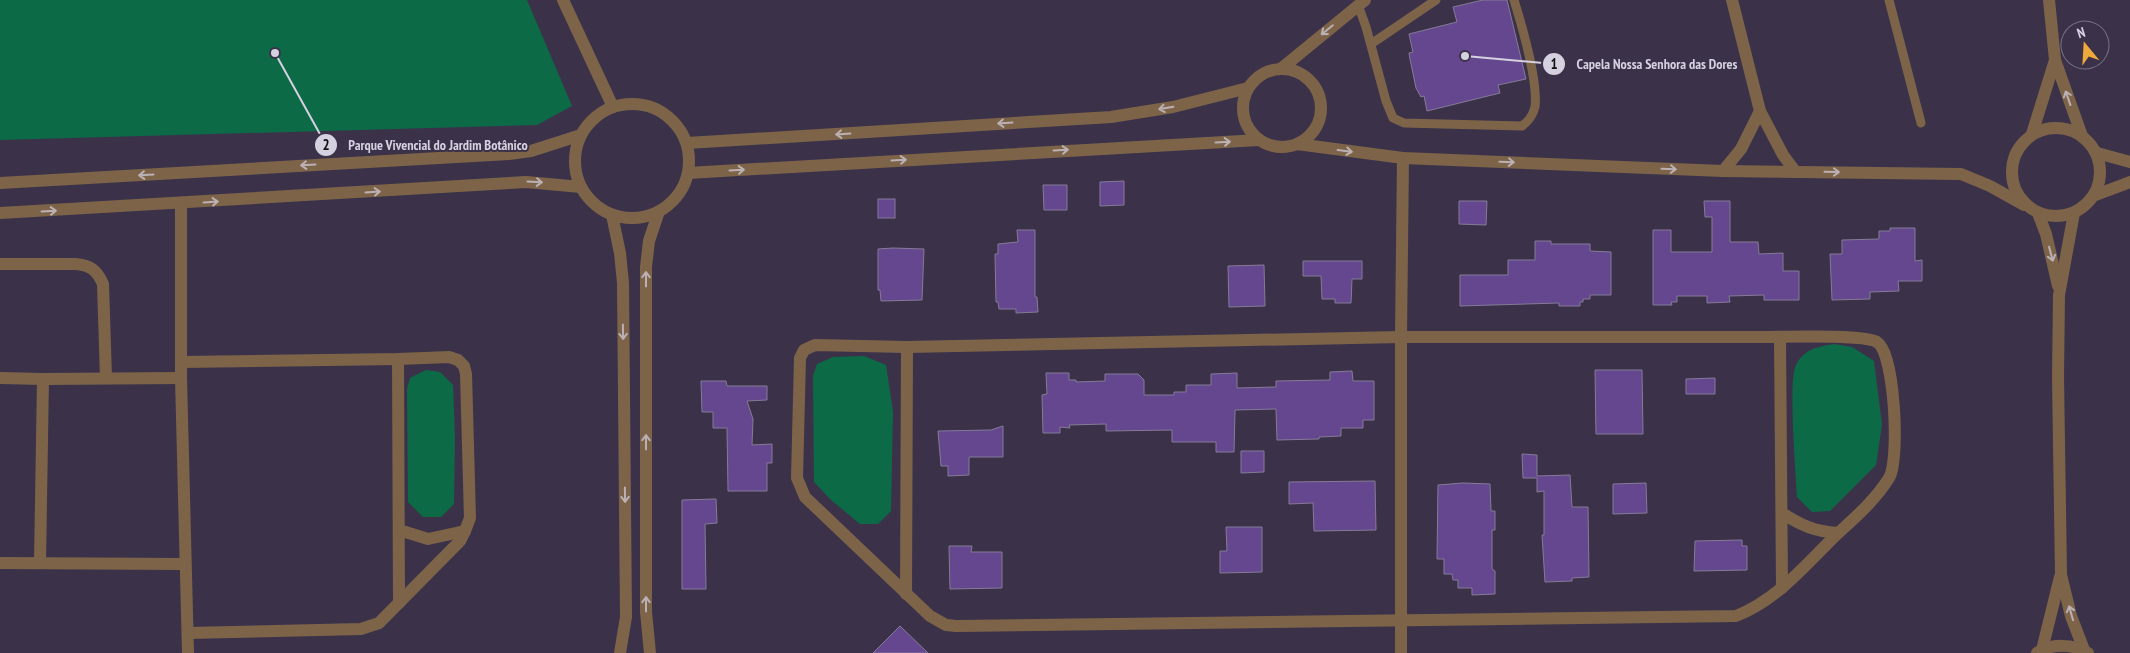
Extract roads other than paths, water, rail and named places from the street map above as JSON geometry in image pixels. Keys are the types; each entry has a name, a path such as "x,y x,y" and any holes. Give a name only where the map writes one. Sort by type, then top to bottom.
{"street":[{"path":"563,0 612,107"},
{"path":"1732,0 1760,111 1783,155 1795,171"},
{"path":"1297,144 1403,158 1722,171 1961,174 1990,186 2038,213 2056,217 2074,213 2085,206 2099,185 2101,172 2097,153 2082,136 2055,60 2049,0"},
{"path":"1282,68 1359,2"},
{"path":"2032,134 2055,60"},
{"path":"1282,68 1298,71 1310,80 1319,93 1322,108 1318,123 1310,136 1297,144 1284,147 1271,146 1259,140 1249,130 1243,116 1243,101 1248,88 1257,77 1269,70 1282,68"},
{"path":"687,143 1111,117 1172,107 1248,88"},
{"path":"631,103 649,106 665,114 678,127 687,143 690,158 688,173 682,188 672,202 659,211 644,217 628,218 612,214 594,204 581,187 575,170 575,152 581,134 600,113 612,107 631,103"},
{"path":"1722,171 1741,149 1760,111"},
{"path":"2024,205 2015,191 2011,176 2012,164 2017,148 2032,134 2044,129 2070,130 2082,136"},
{"path":"0,183 509,154 531,151 581,134"},
{"path":"688,173 1259,140"},
{"path":"2097,153 2130,162"},
{"path":"1401,653 1400,337 1403,158"},
{"path":"0,213 181,204 526,182 581,187"},
{"path":"2093,196 2130,182"},
{"path":"181,204 181,378 184,564 188,653"},
{"path":"650,653 646,612 646,267 649,241 659,211"},
{"path":"2038,213 2053,261 2059,295"},
{"path":"2074,213 2059,295 2058,377 2061,575 2071,616 2086,652"},
{"path":"612,214 620,253 623,283 626,617 620,653"},
{"path":"0,264 75,264 92,268 103,284 106,378"},
{"path":"1400,337 1780,337 1861,338 1877,342 1885,352 1890,367 1895,442 1891,474 1882,488 1782,588 1750,611 1736,616 956,626 938,622 906,594 805,497 796,478 801,353 808,347 815,345 907,346 1400,337"},
{"path":"1780,337 1782,588"},
{"path":"906,594 907,346"},
{"path":"181,362 398,359 449,356 458,360 464,366 466,374 470,518 460,541 379,623 367,628 188,633"},
{"path":"398,359 399,603"},
{"path":"0,378 181,378"},
{"path":"40,563 43,379"},
{"path":"1782,513 1801,526 1817,532 1838,534"},
{"path":"399,530 428,539 465,531"},
{"path":"0,564 184,564"},
{"path":"2039,651 2061,575"},
{"path":"2039,651 2063,645 2086,652"}],"lane":[{"path":"1370,44 1436,0"},
{"path":"1359,2 1386,101 1393,118 1404,123 1522,126 1532,117 1535,107 1534,91 1521,24 1514,0"},
{"path":"1889,0 1921,123"}],"place":[{"name":"Parque Vivencial do Jardim Botânico","path":"275,53"},
{"name":"Capela Nossa Senhora das Dores","path":"1465,56"}]}
